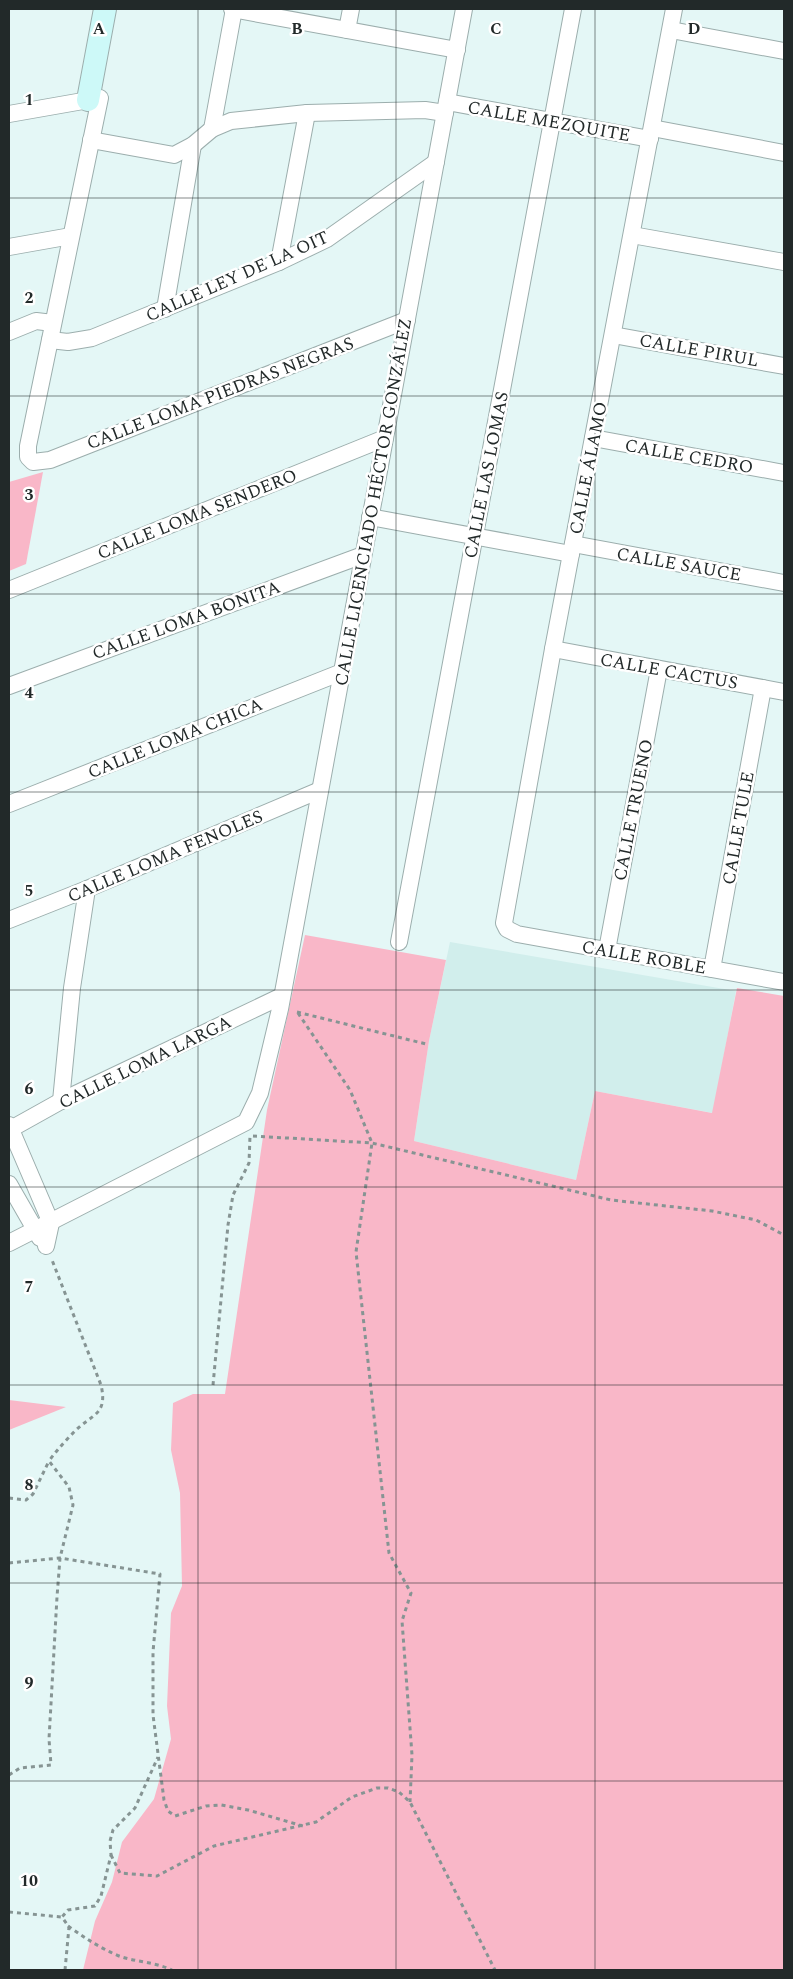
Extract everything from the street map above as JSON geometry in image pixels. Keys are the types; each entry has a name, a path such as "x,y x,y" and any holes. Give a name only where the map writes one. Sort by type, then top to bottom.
{"street":[{"path":"50,340 91,140 104,9"},
{"path":"212,130 234,9 456,50"},
{"path":"347,30 351,9"},
{"name":"CALLE LICENCIADO HÉCTOR GONZÁLEZ","path":"248,1129 256,1106 281,1002 464,9"},
{"name":"CALLE LAS LOMAS","path":"398,942 573,9"},
{"name":"CALLE ÁLAMO","path":"505,927 504,912 674,9"},
{"path":"670,30 784,50"},
{"path":"9,114 94,99"},
{"name":"CALLE MEZQUITE","path":"91,140 174,156 194,145 212,130 231,121 306,113 425,110 446,107 784,153"},
{"path":"279,262 306,113"},
{"path":"165,309 194,145"},
{"name":"CALLE LEY DE LA OIT","path":"50,340 68,342 92,338 279,262 327,239 436,162"},
{"path":"632,235 784,262"},
{"path":"9,247 71,236"},
{"path":"9,332 36,320 53,323"},
{"name":"CALLE LOMA PIEDRAS NEGRAS","path":"50,340 28,446 28,457 33,462 50,460 407,320"},
{"name":"CALLE PIRUL","path":"613,335 784,366"},
{"name":"CALLE LOMA SENDERO","path":"9,590 385,438"},
{"name":"CALLE CEDRO","path":"593,438 784,473"},
{"name":"CALLE SAUCE","path":"370,517 475,536 572,549 784,583"},
{"name":"CALLE LOMA BONITA","path":"9,686 363,555"},
{"name":"CALLE CACTUS","path":"553,649 784,692"},
{"name":"CALLE TRUENO","path":"607,950 659,669"},
{"name":"CALLE LOMA CHICA","path":"9,804 342,672"},
{"name":"CALLE TULE","path":"712,969 764,688"},
{"name":"CALLE LOMA FENOLES","path":"9,920 320,790"},
{"path":"61,1101 72,988 87,889"},
{"name":"CALLE ROBLE","path":"505,927 517,934 784,982"},
{"name":"CALLE LOMA LARGA","path":"10,1128 61,1101 281,1002"},
{"path":"10,1128 50,1223 46,1246"},
{"path":"9,1243 248,1129"},
{"path":"9,1184 46,1246"}],"path":[{"path":"281,1002 298,1012 426,1044"},
{"path":"298,1012 350,1090 372,1143 356,1252 389,1553 411,1593 402,1621 412,1755 410,1802"},
{"path":"213,1385 228,1225 233,1195 249,1163 248,1129 372,1143 611,1200 712,1211 756,1220 784,1235"},
{"path":"9,1498 18,1501 26,1500 33,1494 49,1461 76,1430 89,1421 102,1406 101,1385 46,1246"},
{"path":"9,1775 20,1768 52,1765 49,1739 60,1558 73,1505 69,1487 49,1461"},
{"path":"9,1563 60,1558 160,1574 153,1652 153,1715 164,1800 168,1811 175,1816 206,1806 221,1804 303,1826"},
{"path":"62,1917 68,1910 95,1906 101,1896 111,1855 110,1841 113,1830 135,1808 159,1756"},
{"path":"111,1855 120,1873 157,1876 214,1846 316,1822 352,1797 377,1788 388,1788 399,1792 410,1802 496,1970"},
{"path":"9,1912 62,1917"},
{"path":"62,1917 68,1926 90,1942 120,1956 162,1965 172,1970"},
{"path":"65,1970 68,1949 68,1926"}],"shaded area":[{"path":"43,472 26,564 9,571 9,482"},
{"path":"305,935 446,960 429,1041 414,1141 576,1180 595,1091 712,1113 737,988 784,996 784,1970 83,1970 95,1921 112,1882 122,1842 154,1799 171,1739 167,1706 171,1613 182,1586 180,1493 171,1450 173,1403 193,1394 225,1394 267,1110"},
{"path":"450,942 736,991 713,1113 595,1091 576,1180 414,1141 429,1041"},
{"path":"9,1400 66,1407 9,1430"}]}
